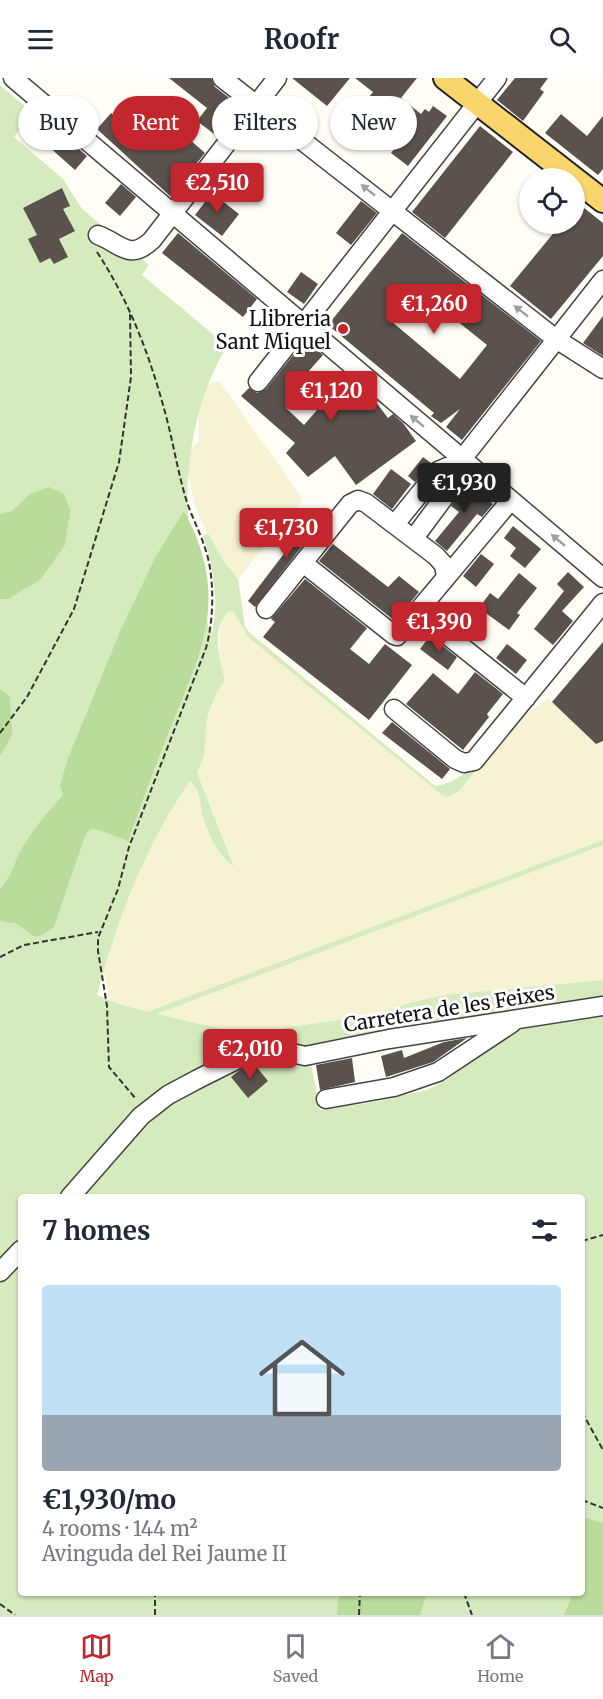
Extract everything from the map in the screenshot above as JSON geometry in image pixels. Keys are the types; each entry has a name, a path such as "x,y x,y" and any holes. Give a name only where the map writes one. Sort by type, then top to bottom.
{"main road":[{"path":"445,78 603,201"}],"street":[{"path":"13,78 304,324 458,463 511,500 603,578"},
{"path":"222,78 246,96"},
{"path":"263,96 277,78"},
{"path":"258,382 496,78"},
{"path":"98,235 125,250 145,247 221,150"},
{"path":"316,150 556,339 603,369"},
{"path":"414,538 454,484 458,463 603,280"},
{"path":"395,524 438,471 458,463"},
{"path":"266,609 350,504 358,500 366,502 441,561 446,570 446,577"},
{"path":"303,563 394,635 401,633 511,500"},
{"path":"394,709 455,759 464,763 474,761 603,603"},
{"path":"417,611 526,698"},
{"name":"Carretera de les Feixes","path":"73,1194 137,1120 168,1095 236,1060 274,1049 305,1056 389,1039 603,1005"},
{"path":"326,1099 394,1087 438,1072 509,1026 515,1019"},
{"path":"0,1272 18,1253"}],"path":[{"path":"98,235 93,239 93,247 130,310 159,392 188,507 206,549 212,615 206,648 129,847 118,889 100,932 98,951 107,1000 109,1067 137,1101 137,1120"},
{"path":"0,733 27,697 78,598 119,462 131,377 130,310"},
{"path":"0,957 24,945 100,932"},
{"path":"585,1240 603,1235"},
{"path":"585,1417 603,1450"},
{"path":"585,1501 603,1508"},
{"path":"155,1615 156,1596"},
{"path":"358,1615 360,1596"},
{"path":"465,1596 472,1615"},
{"path":"0,1604 15,1615"},
{"path":"359,1610 365,1615"}],"shaded area":[{"path":"219,381 303,499 238,579 223,560 201,521 187,470 188,453 199,441 200,393 210,384"},
{"path":"233,611 248,637 442,795 458,792 524,715 549,699 596,744 603,743 603,840 111,1026 109,996 101,955 101,936 187,777 194,785 198,795 208,830 234,866 195,766 219,652 220,623 228,612"},
{"path":"603,845 603,980 445,995 409,1003 377,1014 284,1028 248,1039 141,1020"}],"green space":[{"path":"0,85 18,100 18,132 14,137 18,140 18,150 29,150 63,179 82,209 149,265 142,275 227,346 207,387 200,410 194,433 188,480 189,526 193,554 211,635 214,624 215,598 210,559 203,536 208,533 223,560 238,579 245,626 249,632 435,786 459,777 471,768 524,715 458,792 448,797 442,795 248,637 233,611 228,612 218,635 219,654 225,680 209,713 204,754 197,772 234,867 224,858 212,840 204,820 198,794 190,781 159,831 134,884 114,938 97,995 147,1012 603,840 603,845 157,1014 222,1029 263,1035 284,1028 377,1014 409,1003 445,995 603,980 603,1003 309,1053 320,1110 375,1102 427,1090 446,1080 508,1033 535,1024 603,1015 603,1615 0,1615"},
{"path":"49,487 64,494 70,510 65,545 40,580 8,599 0,599 0,514 12,511 30,494"},
{"path":"184,511 198,542 206,571 209,598 206,624 191,676 128,841 99,830 91,829 86,833 54,927 42,935 32,935 17,924 0,921 0,889 10,875 29,837 63,795 60,785 68,758 122,627 156,556"},
{"path":"0,689 10,696 12,735 0,756"},
{"path":"585,1518 603,1523 603,1615 564,1615 572,1596 585,1596"},
{"path":"341,1596 426,1596 420,1615 337,1615 338,1600"}],"building":[{"path":"169,78 211,78 215,87 227,96 212,96 212,132 200,123 200,117 207,108 200,102 200,96 192,96"},
{"path":"292,78 350,78 335,96 330,96 330,102 327,106 318,99 318,96 314,96"},
{"path":"355,78 417,78 403,96 370,96 373,92"},
{"path":"515,78 548,78 540,89 544,92 523,121 497,100"},
{"path":"433,106 447,116 408,166 391,153 393,150 417,150 417,111 421,114 425,109 429,112"},
{"path":"111,113 111,142 99,131 99,127"},
{"path":"561,114 587,136 603,116 603,169 598,175 545,133"},
{"path":"480,126 513,152 445,238 412,212"},
{"path":"200,149 205,153 170,196 120,150"},
{"path":"52,150 80,150 87,156 75,170"},
{"path":"121,184 136,197 120,216 105,203"},
{"path":"62,188 70,206 63,209 75,231 59,239 68,257 54,264 50,258 40,263 28,239 37,235 23,208"},
{"path":"212,193 239,214 222,236 195,215"},
{"path":"361,201 377,213 351,245 336,233"},
{"path":"585,209 603,223 603,256 551,319 510,286 553,234 585,234"},
{"path":"178,233 257,299 243,317 162,253"},
{"path":"402,233 541,341 462,440 446,427 460,409 441,423 431,416 434,413 328,325","holes":["416,288 487,345 460,379 391,321"]},
{"path":"301,272 318,284 304,304 287,292"},
{"path":"603,316 603,356 583,343"},
{"path":"305,340 323,355 308,372 313,376 286,408 304,425 348,377 372,397 388,418 393,414 403,423 416,441 356,485 335,456 308,477 286,453 295,443 241,396 249,388 257,393 266,389"},
{"path":"423,457 431,463 415,482 408,476"},
{"path":"391,469 411,484 392,509 373,494"},
{"path":"468,480 482,490 480,494 493,504 482,517 477,514 447,551 435,541 459,512 451,506"},
{"path":"315,513 323,519 255,607 248,601"},
{"path":"513,526 541,549 525,568 510,556 516,548 504,538"},
{"path":"333,544 388,587 399,576 419,592 395,621 319,561"},
{"path":"481,554 494,564 476,587 463,576"},
{"path":"568,572 584,587 562,611 573,621 553,645 534,629 564,591 557,584"},
{"path":"519,573 537,588 517,613 520,615 509,630 479,608 490,593 498,599"},
{"path":"305,579 367,628 350,649 369,664 385,644 412,665 369,720 263,637 275,622 271,619"},
{"path":"458,606 479,622 468,637 447,621"},
{"path":"430,636 457,657 448,670 420,649"},
{"path":"603,642 603,741 596,744 552,702"},
{"path":"507,644 527,660 516,674 496,658"},
{"path":"475,672 503,694 487,714 489,717 463,750 406,704 433,673 458,694"},
{"path":"392,722 450,769 442,779 382,733"},
{"path":"467,1038 433,1062 386,1077 381,1056 402,1050 404,1058 444,1042"},
{"path":"352,1058 355,1082 320,1090 316,1065"},
{"path":"255,1065 268,1081 248,1098 231,1077 240,1070"}],"place":[{"name":"Llibreria Sant Miquel","path":"343,329"}]}
